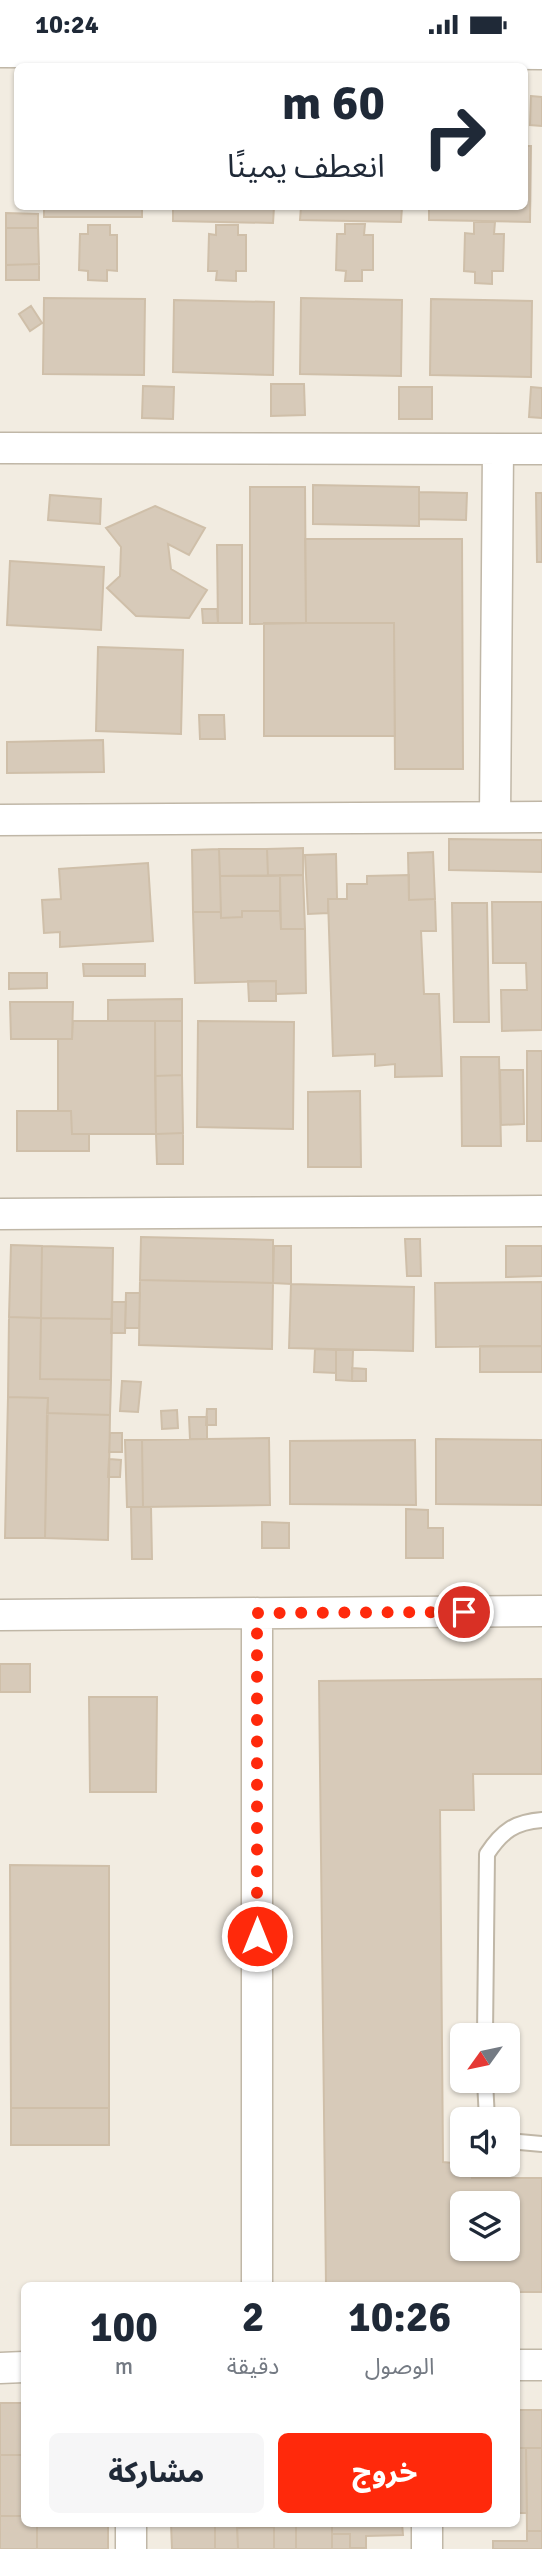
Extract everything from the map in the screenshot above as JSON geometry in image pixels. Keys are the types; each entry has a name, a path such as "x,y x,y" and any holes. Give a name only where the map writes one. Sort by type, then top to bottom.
{"street":[{"path":"0,52 542,54"},
{"path":"0,448 542,449"},
{"path":"495,817 498,449"},
{"path":"0,820 542,817"},
{"path":"0,1214 542,1210"},
{"path":"0,1615 542,1611"},
{"path":"257,1613 257,2282"},
{"path":"520,2365 542,2365"},
{"path":"0,2368 21,2368"},
{"path":"131,2527 131,2549"},
{"path":"427,2527 427,2549"}],"lane":[{"path":"485,2023 487,1854 500,1834 521,1821 542,1820"},
{"path":"520,2142 542,2144"}],"building":[{"path":"531,96 542,97 542,126 530,125"},
{"path":"528,146 531,146 530,222 429,220 429,210 528,210"},
{"path":"44,210 142,210 142,217 44,217"},
{"path":"173,210 274,210 273,223 173,221"},
{"path":"301,210 402,210 401,222 300,220"},
{"path":"6,213 38,214 38,228 6,228"},
{"path":"474,222 495,222 494,234 504,234 503,271 492,271 492,284 475,283 475,272 464,271 465,233 474,234"},
{"path":"345,224 365,224 364,235 373,235 373,270 362,270 362,281 345,281 346,271 336,270 337,234 345,234"},
{"path":"88,225 110,225 110,235 117,235 117,271 107,270 107,281 88,280 88,271 79,270 80,234 88,234"},
{"path":"216,225 238,225 238,235 246,235 246,271 236,271 236,281 216,280 217,271 208,271 209,234 216,235"},
{"path":"6,228 38,228 39,264 6,265"},
{"path":"39,264 39,280 6,280 6,265"},
{"path":"44,298 145,299 144,375 43,374"},
{"path":"301,298 402,300 401,376 300,374"},
{"path":"431,299 532,301 531,377 430,375"},
{"path":"174,300 274,302 273,375 173,372"},
{"path":"31,306 42,323 30,331 19,314"},
{"path":"271,384 304,384 305,415 271,416"},
{"path":"143,386 174,387 173,419 142,418"},
{"path":"399,387 432,387 432,419 399,419"},
{"path":"531,387 542,388 542,418 529,417"},
{"path":"313,485 419,487 419,526 313,524"},
{"path":"250,487 305,487 306,623 250,624"},
{"path":"419,492 467,493 466,520 419,519"},
{"path":"536,493 542,493 542,562 537,562"},
{"path":"50,495 101,499 100,524 48,520"},
{"path":"155,506 205,528 189,555 168,544 171,569 207,590 189,618 136,616 107,588 120,576 121,547 106,528"},
{"path":"305,539 462,539 463,769 395,769 394,623 306,623"},
{"path":"217,545 242,545 242,623 218,623"},
{"path":"10,561 104,567 101,630 7,625"},
{"path":"202,609 217,609 218,623 203,623"},
{"path":"264,623 394,623 395,736 264,736"},
{"path":"98,647 183,650 181,734 96,731"},
{"path":"199,715 224,715 225,739 200,739"},
{"path":"103,740 104,772 7,773 7,742"},
{"path":"449,839 542,840 542,872 449,870"},
{"path":"303,848 303,875 268,876 267,849"},
{"path":"219,849 267,849 268,876 220,876"},
{"path":"219,849 221,912 193,912 192,850"},
{"path":"433,852 435,899 409,900 408,853"},
{"path":"336,854 337,899 328,899 328,913 308,914 305,855"},
{"path":"148,863 153,941 60,947 60,932 44,933 42,900 61,899 59,869"},
{"path":"280,875 303,875 305,929 281,929"},
{"path":"280,875 280,911 242,911 242,917 221,918 220,876"},
{"path":"409,875 409,900 435,899 436,931 421,931 424,994 439,994 442,1076 395,1077 395,1064 375,1066 375,1054 333,1056 328,899 347,899 347,884 367,884 367,876"},
{"path":"492,902 542,902 542,1030 502,1031 501,990 527,990 526,963 493,963"},
{"path":"452,903 487,903 489,1022 454,1022"},
{"path":"242,911 280,911 281,929 305,929 306,993 276,994 276,981 195,983 193,912 221,912 221,918 242,917"},
{"path":"83,964 145,964 145,976 84,976"},
{"path":"9,973 47,973 47,988 9,989"},
{"path":"248,981 276,981 276,1001 249,1001"},
{"path":"182,999 182,1021 108,1021 108,1000"},
{"path":"10,1002 73,1002 72,1039 11,1039"},
{"path":"73,1021 155,1021 156,1134 72,1134 71,1111 58,1111 58,1039 72,1039"},
{"path":"155,1021 182,1021 182,1075 155,1076"},
{"path":"198,1021 294,1022 293,1129 197,1127"},
{"path":"527,1051 542,1051 542,1141 527,1141"},
{"path":"461,1057 499,1057 501,1146 462,1146"},
{"path":"500,1070 523,1070 524,1124 501,1125"},
{"path":"182,1075 183,1133 156,1134 155,1076"},
{"path":"360,1091 361,1167 308,1167 308,1092"},
{"path":"17,1111 71,1111 72,1134 89,1134 89,1151 17,1151"},
{"path":"183,1133 183,1164 157,1164 156,1134"},
{"path":"141,1237 273,1240 273,1283 140,1280"},
{"path":"405,1239 420,1239 421,1276 407,1276"},
{"path":"11,1245 42,1246 41,1318 9,1317"},
{"path":"42,1246 113,1248 112,1319 41,1318"},
{"path":"274,1246 291,1246 291,1284 273,1283"},
{"path":"506,1246 542,1246 542,1276 506,1277"},
{"path":"140,1280 273,1283 272,1349 139,1345"},
{"path":"542,1282 542,1346 436,1347 435,1283"},
{"path":"291,1284 414,1287 413,1351 289,1348"},
{"path":"126,1293 140,1293 139,1328 125,1328"},
{"path":"112,1302 126,1302 125,1333 111,1333"},
{"path":"9,1317 41,1318 40,1379 111,1380 110,1415 47,1413 48,1398 8,1397"},
{"path":"41,1318 112,1319 111,1380 40,1379"},
{"path":"480,1346 542,1346 542,1372 480,1372"},
{"path":"315,1349 336,1350 336,1373 314,1372"},
{"path":"336,1350 353,1350 352,1381 336,1380"},
{"path":"352,1368 366,1369 366,1381 352,1381"},
{"path":"122,1381 141,1382 138,1412 120,1411"},
{"path":"8,1397 48,1398 45,1538 5,1538"},
{"path":"207,1409 216,1409 216,1425 206,1425"},
{"path":"177,1410 178,1428 162,1429 161,1411"},
{"path":"47,1413 110,1415 108,1540 45,1538"},
{"path":"189,1417 207,1417 207,1439 190,1439"},
{"path":"110,1433 122,1433 122,1452 109,1452"},
{"path":"269,1438 270,1505 143,1507 142,1440"},
{"path":"436,1439 542,1440 542,1505 436,1504"},
{"path":"125,1440 142,1440 143,1507 127,1507"},
{"path":"415,1440 416,1505 290,1504 290,1441"},
{"path":"109,1459 121,1460 120,1477 108,1477"},
{"path":"131,1507 151,1507 152,1559 132,1559"},
{"path":"406,1509 428,1510 428,1528 443,1528 443,1558 406,1558"},
{"path":"262,1522 289,1523 289,1548 262,1548"},
{"path":"0,1664 30,1664 30,1692 0,1692"},
{"path":"542,1679 542,1774 473,1774 474,1810 440,1810 443,2162 450,2163 450,2177 542,2178 542,2292 520,2292 520,2282 326,2282 319,1681"},
{"path":"89,1697 157,1697 156,1792 90,1792"},
{"path":"10,1865 109,1866 109,2108 11,2108"},
{"path":"11,2108 109,2108 109,2145 11,2145"},
{"path":"0,2403 21,2403 21,2455 0,2455"},
{"path":"520,2410 542,2410 542,2448 520,2448"},
{"path":"520,2448 526,2448 527,2513 520,2513"},
{"path":"526,2448 542,2448 542,2531 527,2531"},
{"path":"0,2455 21,2455 21,2516 0,2516"},
{"path":"0,2516 21,2516 21,2527 37,2527 37,2549 0,2549"},
{"path":"37,2527 108,2527 108,2549 37,2549"},
{"path":"171,2527 215,2527 215,2549 172,2549"},
{"path":"215,2527 237,2527 238,2549 215,2549"},
{"path":"274,2527 296,2527 296,2549 274,2549"},
{"path":"274,2527 274,2549 238,2549 237,2528"},
{"path":"296,2527 332,2527 332,2549 296,2549"},
{"path":"332,2527 402,2527 403,2535 366,2536 366,2548 350,2548 350,2534 332,2534"},
{"path":"527,2531 542,2531 542,2549 493,2549 493,2541 527,2541"},
{"path":"332,2534 350,2534 350,2548 367,2549 332,2549"}],"route":[{"path":"257,1936 257,1613 464,1612"}]}
